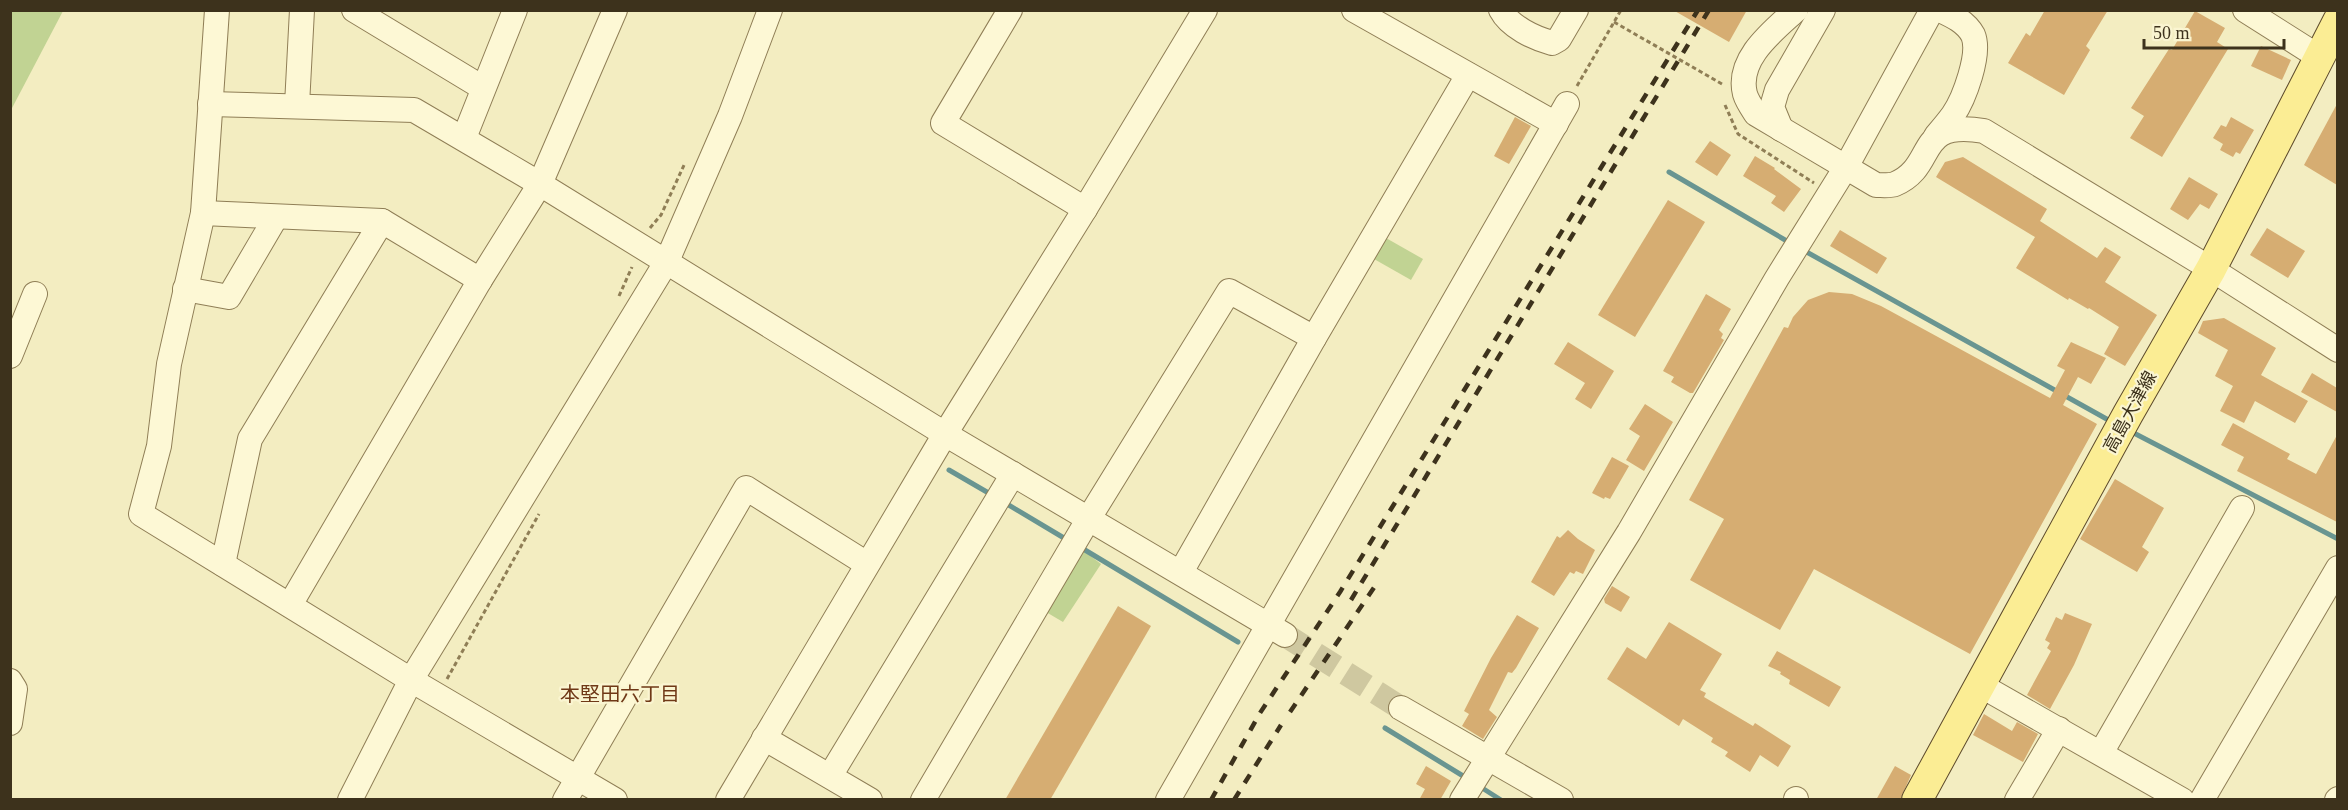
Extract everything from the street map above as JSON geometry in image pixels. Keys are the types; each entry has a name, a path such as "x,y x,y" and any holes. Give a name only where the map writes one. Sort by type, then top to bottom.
{"main road":[{"name":"高島大津線","path":"1917,800 2211,269 2337,21"}],"street":[{"path":"217,10 202,213 169,364 159,446 141,514 411,680 615,800"},
{"path":"297,105 302,10"},
{"path":"354,10 483,88"},
{"path":"464,138 515,10"},
{"path":"290,606 480,280 540,183 615,10"},
{"path":"350,800 411,680 667,261 730,116 770,10"},
{"path":"1010,10 943,123 1085,209"},
{"path":"728,800 945,434 1205,10"},
{"path":"1168,800 1276,630 1562,114 1468,75 1354,10"},
{"path":"1502,10 1507,20 1540,40 1552,43 1560,39 1576,10"},
{"path":"1796,10 1769,35 1754,54 1744,75 1745,95 1756,114 1876,185 1894,185 1910,174 1935,137 1955,113 1971,76"},
{"path":"1474,780 1629,532 1777,278 1846,167 1932,10"},
{"path":"1940,10 1959,20 1973,36 1975,52 1969,95 1974,116 1984,131"},
{"path":"2245,10 2319,57"},
{"path":"1781,129 1772,107 1777,90 1822,11"},
{"path":"1181,572 1314,338 1468,75"},
{"path":"210,104 414,110 540,183 945,434 1276,630"},
{"path":"1935,137 1951,129 1965,128 1984,131 2211,269 2337,350"},
{"path":"202,213 382,221 480,280"},
{"path":"185,289 229,297 276,217"},
{"path":"223,564 250,439 382,221"},
{"path":"922,800 1089,518 1229,291 1314,338"},
{"path":"10,356 35,294"},
{"path":"830,776 1013,474"},
{"path":"564,800 746,488 867,564"},
{"path":"2101,753 2242,508"},
{"path":"2202,800 2337,568"},
{"path":"10,681 15,689 10,723"},
{"path":"1980,685 2182,800"},
{"path":"1401,708 1474,780 1561,800"},
{"path":"2017,800 2059,729"},
{"path":"764,738 870,799"}],"path":[{"path":"1562,114 1621,10"},
{"path":"1614,22 1723,84 1724,93"},
{"path":"1725,102 1726,110 1738,134 1830,193"},
{"path":"441,698 448,676 542,510"}],"green space":[{"path":"10,11 63,11 11,110"},
{"path":"1386,238 1423,259 1411,280 1374,259"},
{"path":"1084,551 1101,564 1063,622 1046,612"}],"building":[{"path":"1673,10 1747,10 1729,42"},
{"path":"2045,10 2108,10 2086,46 2090,50 2064,95 2008,63 2026,33 2030,36"},
{"path":"2195,11 2225,28 2217,42 2228,49 2162,157 2130,138 2144,116 2131,108 2169,49 2172,50"},
{"path":"2261,46 2291,60 2282,80 2251,66"},
{"path":"2337,104 2337,185 2304,165"},
{"path":"1515,117 1531,126 1509,164 1494,156"},
{"path":"2231,117 2254,130 2240,154 2236,152 2233,157 2220,150 2223,144 2213,138 2221,125 2226,127"},
{"path":"1710,141 1731,155 1717,176 1695,162"},
{"path":"1755,156 1775,168 1801,189 1784,212 1771,203 1776,196 1743,176"},
{"path":"1963,157 2047,209 2040,221 2097,258 2105,247 2121,257 2105,282 2157,315 2125,366 2104,354 2119,327 2089,308 2069,298 2068,300 2016,268 2035,237 1936,177 1945,162"},
{"path":"2189,177 2218,194 2209,209 2200,204 2188,220 2170,209"},
{"path":"1668,200 1705,222 1635,337 1598,315"},
{"path":"2267,228 2305,251 2288,278 2250,255"},
{"path":"1840,230 1887,258 1877,274 1830,246"},
{"path":"1829,292 1852,294 1881,306 2050,398 2065,370 2057,366 2071,342 2106,358 2091,384 2078,377 2063,405 2097,424 1970,654 1814,569 1780,630 1690,580 1724,519 1689,500 1784,327 1788,328 1793,317 1808,300"},
{"path":"1706,294 1731,309 1719,330 1724,340 1693,393 1690,393 1671,382 1674,377 1663,371"},
{"path":"2224,318 2276,348 2261,375 2308,401 2295,423 2255,401 2244,423 2220,411 2233,386 2215,376 2228,350 2198,333 2203,321"},
{"path":"1568,342 1614,371 1591,409 1575,399 1585,383 1554,364"},
{"path":"2312,373 2337,388 2337,412 2301,392"},
{"path":"1645,404 1673,422 1644,471 1626,460 1640,436 1629,429"},
{"path":"2233,423 2290,454 2287,459 2316,474 2337,435 2337,522 2237,471 2244,457 2221,445"},
{"path":"1612,457 1629,466 1610,499 1605,497 1604,499 1592,493"},
{"path":"2115,479 2164,508 2142,547 2149,552 2137,572 2080,539"},
{"path":"1568,530 1595,550 1583,574 1576,571 1574,574 1570,572 1554,596 1531,582 1557,536 1560,538"},
{"path":"1612,586 1630,597 1621,612 1605,603 1604,599"},
{"path":"1118,606 1151,626 1050,800 1005,800"},
{"path":"2065,613 2092,624 2074,665 2050,709 2027,695 2051,651 2047,648 2050,643 2045,640 2056,617 2062,620"},
{"path":"1517,615 1539,628 1516,668 1512,673 1508,672 1489,710 1497,717 1483,739 1462,726 1469,714 1464,711 1491,658"},
{"path":"1669,622 1722,654 1700,690 1706,693 1704,697 1753,726 1755,723 1791,746 1778,767 1760,755 1750,772 1725,756 1728,752 1711,742 1713,738 1683,719 1679,726 1607,679 1627,647 1646,659"},
{"path":"1777,651 1841,687 1829,707 1789,684 1790,680 1780,674 1781,672 1768,666"},
{"path":"1984,714 2012,731 2017,722 2038,734 2023,762 1973,735"},
{"path":"1426,766 1451,781 1440,800 1419,800 1425,789 1416,784"},
{"path":"1895,766 1911,775 1900,800 1876,800"}],"waterway":[{"path":"1669,172 1792,244"},
{"path":"1803,250 2112,422"},
{"path":"2128,430 2338,539"},
{"path":"949,470 992,495"},
{"path":"1002,501 1069,541"},
{"path":"1080,547 1238,642"},
{"path":"1385,728 1468,779"},
{"path":"1479,786 1501,800"}],"tunnel":[{"path":"1285,635 1401,708"}],"railway":[{"path":"1211,800 1260,713 1340,592 1698,10"},
{"path":"1351,600 1709,10"},
{"path":"1290,712 1377,583"},
{"path":"1234,800 1281,725"}],"district":[{"name":"本堅田六丁目","path":"620,694"}]}
